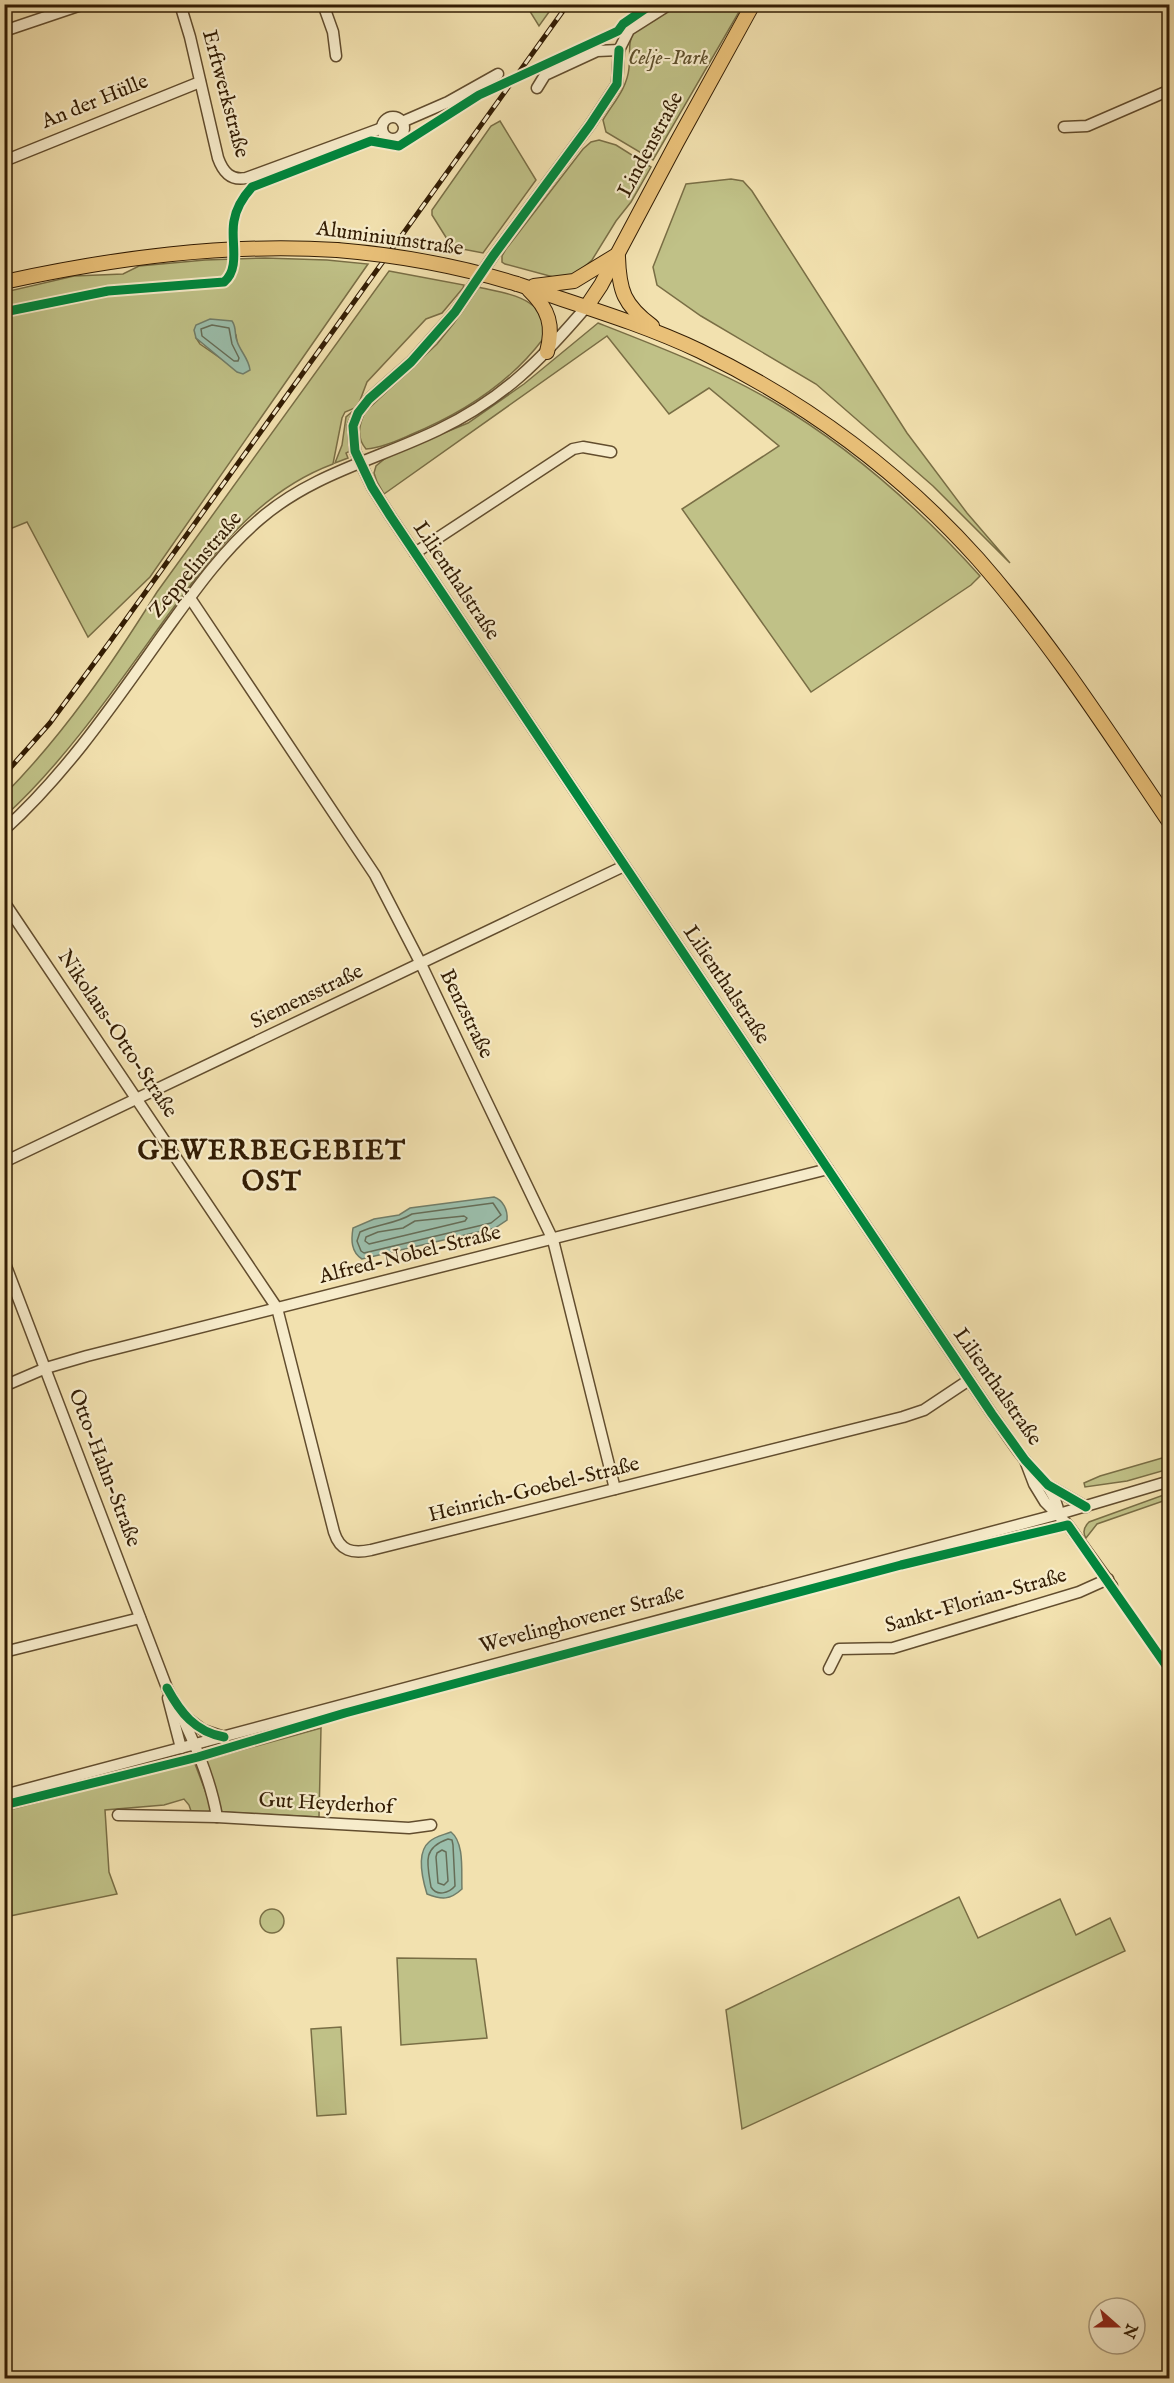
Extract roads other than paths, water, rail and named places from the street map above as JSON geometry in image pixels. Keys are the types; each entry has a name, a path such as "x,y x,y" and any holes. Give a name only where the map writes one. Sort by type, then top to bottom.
{"main road":[{"name":"Lindenstraße","path":"587,306 618,255 650,191 753,4"},
{"name":"Aluminiumstraße","path":"4,282 98,263 174,253 262,248 337,250 427,263 521,285 587,306 665,336"},
{"path":"521,285 574,281 618,255"},
{"path":"618,255 618,278 622,294 641,318 665,336 736,369 811,415 872,460 949,529 991,575 1047,645 1170,824"},
{"path":"521,285 540,301 548,313 551,330 547,352"}],"street":[{"path":"4,31 84,4"},
{"name":"Erftwerkstraße","path":"180,4 219,161 225,172 236,179 246,178 369,137 382,128"},
{"path":"323,4 333,32 336,56"},
{"path":"537,88 545,75 597,51 619,50 629,30 670,4"},
{"name":"Lilienthalstraße","path":"619,50 617,84 590,125 493,255 455,312 411,362 369,399 358,413 352,434 359,462 372,487 415,553 969,1380 1025,1460 1048,1485 1057,1501 1059,1514"},
{"name":"Erftwerkstraße","path":"402,122 448,102 498,74"},
{"name":"An der Hülle","path":"4,160 201,82"},
{"path":"1064,127 1087,126 1170,90"},
{"name":"Erftwerkstraße","path":"389,118 396,118 402,122 403,132 394,139 384,135 382,128 384,122 389,118"},
{"name":"Zeppelinstraße","path":"4,830 44,791 79,750 190,598 235,543 267,513 299,490 359,462 428,435 471,412 518,380 547,352 587,306"},
{"name":"Lilienthalstraße","path":"415,553 573,448 583,447 611,452"},
{"name":"Benzstraße","path":"190,598 382,888 421,964 553,1240 615,1489"},
{"name":"Siemensstraße","path":"4,1162 624,866"},
{"name":"Nikolaus-Otto-Straße","path":"4,902 277,1308"},
{"name":"Alfred-Nobel-Straße","path":"4,1386 46,1368 828,1169"},
{"name":"Otto-Hahn-Straße","path":"4,1262 167,1688 181,1748"},
{"name":"Heinrich-Goebel-Straße","path":"277,1308 334,1532 338,1542 346,1550 357,1552 903,1417 924,1410 969,1380"},
{"name":"Lilienthalstraße","path":"1025,1460 1045,1503 1059,1514 1110,1583"},
{"name":"Wevelinghovener Straße","path":"4,1795 1059,1514 1170,1481"},
{"name":"Lilienthalstraße","path":"1048,1485 1086,1506"},
{"name":"Sankt-Florian-Straße","path":"829,1669 839,1649 893,1648 1110,1583"},
{"path":"4,1652 140,1618"},
{"name":"Otto-Hahn-Straße","path":"167,1688 182,1714 194,1745"},
{"name":"Otto-Hahn-Straße","path":"182,1714 203,1730 224,1737"},
{"path":"194,1745 218,1817"},
{"name":"Gut Heyderhof","path":"118,1815 218,1817 409,1828 432,1825"}],"water":[{"path":"210,319 232,321 237,341 250,370 243,374 237,372 196,338 194,330 196,325"},
{"path":"494,1197 502,1203 507,1216 507,1220 495,1228 362,1259 354,1249 353,1228 374,1219 399,1215 410,1208"},
{"path":"451,1832 460,1851 462,1889 450,1897 437,1897 427,1894 422,1867 423,1853 431,1840"}],"railway":[{"path":"4,775 50,723 109,643 568,4"}],"district":[{"name":"GEWERBEGEBIET OST","path":"272,1168"}],"park label":[{"name":"Celje-Park","path":"668,58"}]}
